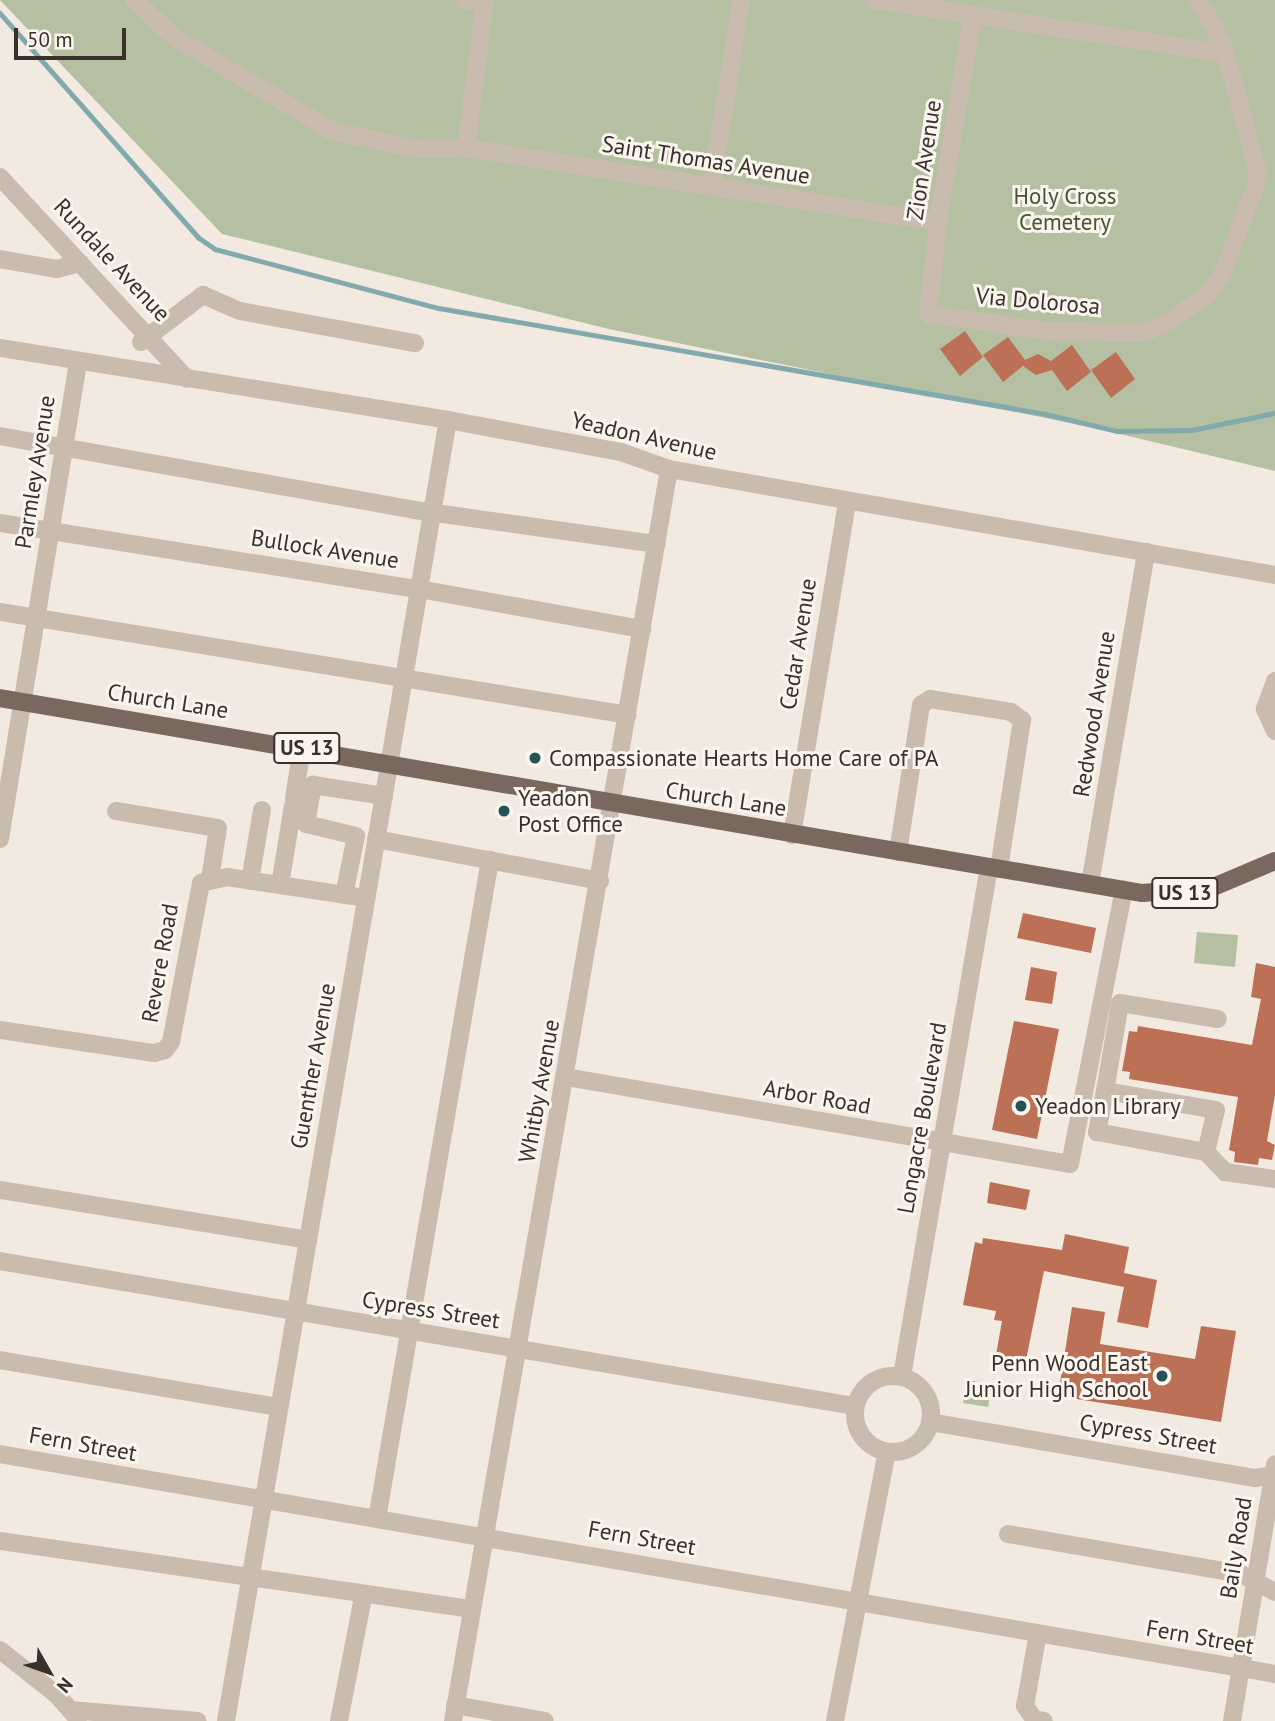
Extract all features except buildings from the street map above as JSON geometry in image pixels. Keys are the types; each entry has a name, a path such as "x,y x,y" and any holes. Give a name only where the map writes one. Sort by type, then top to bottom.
{"main road":[{"name":"Church Lane","path":"0,698 389,762 612,805 1124,890 1156,894 1197,891 1275,861"}],"street":[{"name":"Saint Thomas Avenue","path":"134,0 174,37 332,131 415,149 466,148 712,184 938,222"},
{"path":"464,0 485,1 466,148"},
{"path":"712,184 741,0"},
{"path":"875,0 1226,54"},
{"path":"1199,0 1226,54"},
{"name":"Zion Avenue","path":"928,314 938,222 974,14"},
{"name":"Via Dolorosa","path":"928,314 1048,331 1143,333 1172,320 1210,292 1222,275 1259,176 1226,54"},
{"name":"Rundale Avenue","path":"0,177 136,324 146,339 187,379"},
{"path":"0,259 57,269 80,263"},
{"path":"110,367 134,358 146,339 202,295 240,311 415,343"},
{"name":"Yeadon Avenue","path":"0,348 448,420 621,452 670,470 847,503 1275,575"},
{"name":"Parmley Avenue","path":"0,837 6,767 23,702 78,362"},
{"name":"Guenther Avenue","path":"226,1721 448,420"},
{"path":"0,436 432,510 657,544"},
{"name":"Whitby Avenue","path":"454,1713 670,470"},
{"name":"Cedar Avenue","path":"792,835 847,503"},
{"name":"Bullock Avenue","path":"0,523 419,589 642,629"},
{"name":"Redwood Avenue","path":"1090,884 1146,552"},
{"path":"0,612 404,676 628,715"},
{"path":"1275,681 1265,709 1275,731"},
{"name":"Longacre Boulevard","path":"898,852 920,705 930,699 1011,712 1022,720 942,1144 902,1377"},
{"path":"280,885 302,748"},
{"path":"344,895 356,836 306,824 313,785 384,796"},
{"path":"250,880 262,810"},
{"path":"116,811 218,828 210,879 250,880 366,898"},
{"path":"376,839 600,881"},
{"path":"377,1519 490,860"},
{"name":"Revere Road","path":"0,1030 155,1052 165,1050 171,1042 197,889 210,879"},
{"name":"Arbor Road","path":"566,1077 1070,1164 1075,1157 1124,890"},
{"path":"1218,1019 1120,1003 1097,1132 1206,1152 1226,1172 1275,1179"},
{"path":"1105,1091 1216,1110 1206,1152"},
{"path":"0,1190 308,1240"},
{"name":"Cypress Street","path":"0,1261 296,1311 408,1333 519,1348 855,1406"},
{"path":"0,1360 279,1407"},
{"path":"902,1377 926,1395 930,1422 912,1447 887,1452 871,1446 860,1433 855,1406 872,1381 902,1377"},
{"name":"Cypress Street","path":"930,1422 1255,1478 1274,1472"},
{"path":"835,1721 887,1452"},
{"name":"Fern Street","path":"0,1454 263,1501 485,1535 1275,1674"},
{"name":"Baily Road","path":"1232,1721 1274,1472"},
{"path":"1008,1534 1241,1574 1255,1584 1275,1592"},
{"path":"0,1542 363,1597 472,1609"},
{"path":"340,1721 363,1597"},
{"path":"1038,1633 1025,1706 1034,1719 1044,1721"},
{"path":"0,1650 75,1716 198,1721"},
{"path":"454,1713 545,1721"}],"green space":[{"name":"Holy Cross Cemetery","path":"0,0 1275,0 1275,471 1099,429 609,329 222,234"},
{"path":"1197,932 1238,935 1235,967 1194,963"},
{"path":"967,1380 992,1384 988,1407 963,1403"},
{"path":"1006,1382 1014,1382 1019,1391 1017,1398 1006,1400 1001,1395 1001,1387"}],"waterway":[{"path":"0,13 198,237 215,249 439,308 1046,414 1117,431 1192,430 1275,413"}],"place":[{"name":"Compassionate Hearts Home Care of PA","path":"535,758"},
{"name":"Yeadon Post Office","path":"504,811"},
{"name":"Yeadon Library","path":"1021,1106"},
{"name":"Penn Wood East Junior High School","path":"1162,1376"}]}
